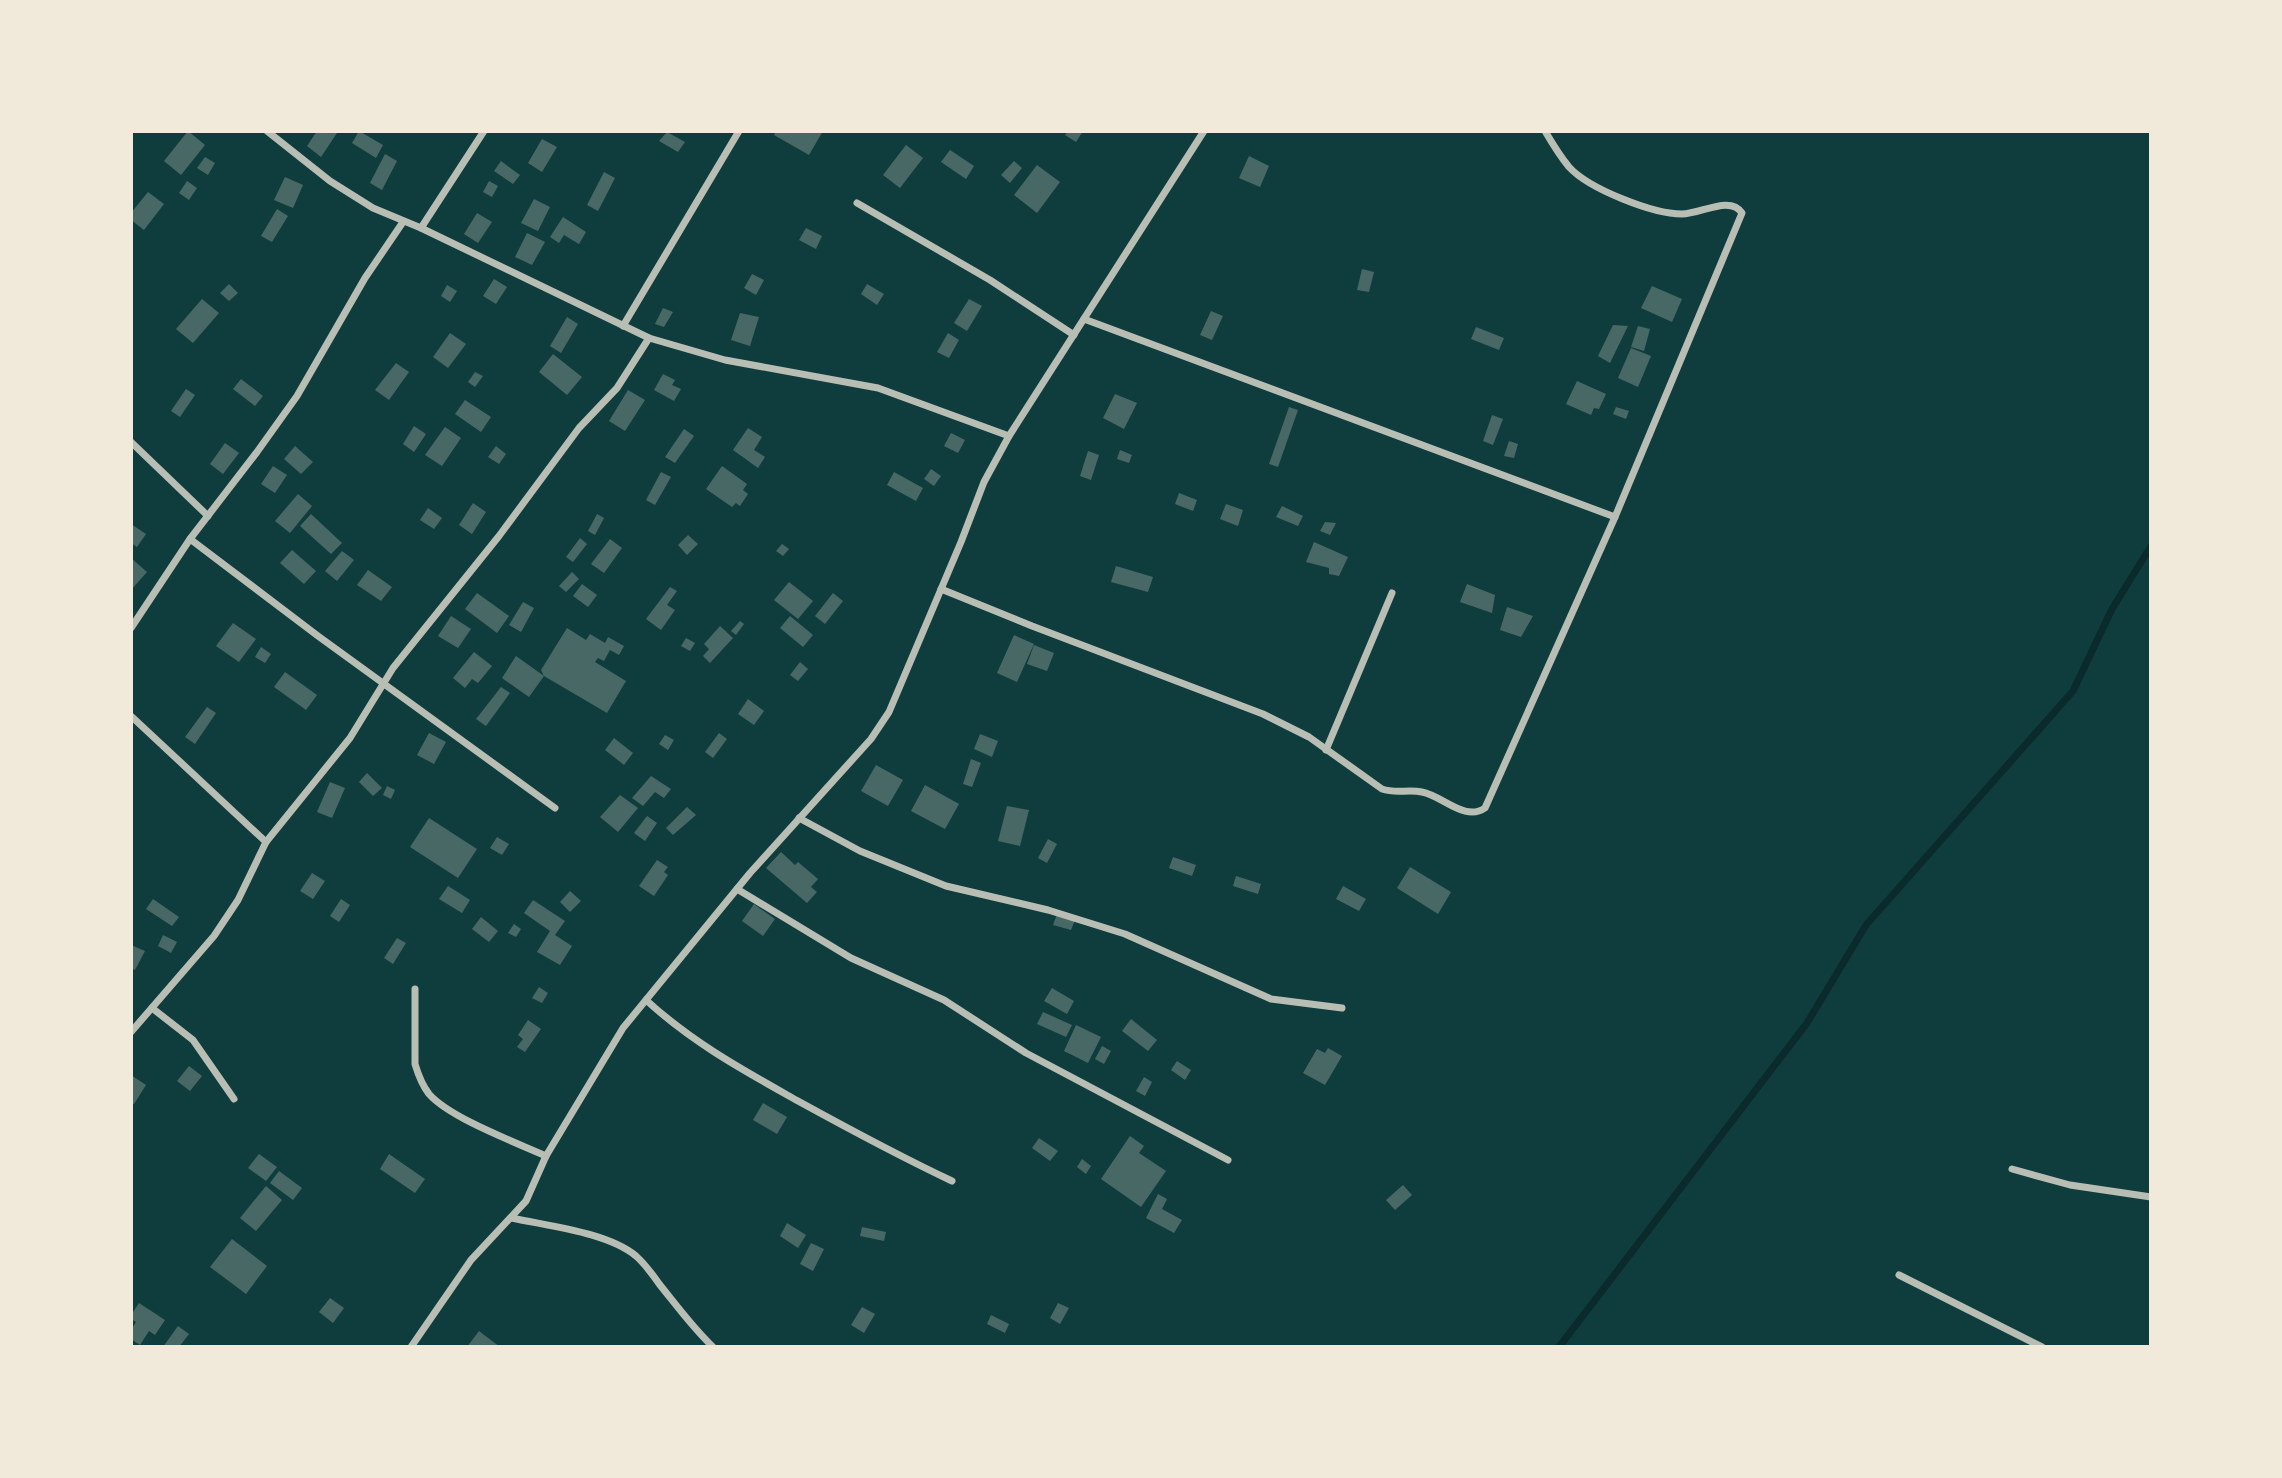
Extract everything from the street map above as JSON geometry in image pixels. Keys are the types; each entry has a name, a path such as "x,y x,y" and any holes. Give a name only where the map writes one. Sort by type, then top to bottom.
{"street":[{"path":"267,131 330,181 373,208 421,228 649,338 724,360 878,388 1009,436"},
{"path":"421,228 484,131"},
{"path":"623,326 739,131"},
{"path":"942,589 1263,714 1309,737 1382,789 1392,792 1429,793 1468,813 1479,812 1485,807 1615,517 1742,213 1739,208 1728,204 1682,214 1662,211 1602,189 1581,177 1569,166 1545,131"},
{"path":"411,1347 471,1260 512,1218 532,1191 546,1156 623,1028 737,889 872,739 889,712 984,482 1009,436 1200,132"},
{"path":"857,203 990,281 1074,335"},
{"path":"131,628 190,539 297,396 365,278 403,222"},
{"path":"1084,319 1615,517"},
{"path":"131,1031 214,936 238,900 266,842 350,738 393,668 507,527 579,428 617,388 649,338"},
{"path":"131,442 208,516"},
{"path":"190,539 383,684 555,808"},
{"path":"1326,750 1392,593"},
{"path":"131,716 266,842"},
{"path":"799,818 860,851 946,886 1048,910 1125,934 1271,999 1342,1009"},
{"path":"737,889 851,958 944,1000 1026,1052 1228,1160"},
{"path":"415,989 415,1064 430,1095 465,1119 546,1156"},
{"path":"646,1000 684,1033 733,1064 894,1154 952,1181"},
{"path":"152,1008 193,1040 234,1100"},
{"path":"2012,1169 2070,1185 2151,1197"},
{"path":"512,1218 592,1236 618,1245 635,1255 713,1347"},
{"path":"1899,1275 2042,1347"}],"building":[{"path":"188,131 205,145 181,175 164,161"},
{"path":"317,131 337,133 321,157 307,146"},
{"path":"359,131 383,145 376,158 352,143"},
{"path":"776,131 823,131 809,155 774,135"},
{"path":"1068,131 1083,131 1076,142 1065,135"},
{"path":"667,132 685,142 678,152 659,141"},
{"path":"542,139 557,147 542,172 528,163"},
{"path":"906,145 923,158 900,188 883,175"},
{"path":"950,150 974,166 966,179 941,162"},
{"path":"385,154 397,161 382,190 370,183"},
{"path":"1249,156 1269,166 1260,187 1239,178"},
{"path":"205,157 215,163 208,175 197,168"},
{"path":"501,161 520,175 513,184 494,171"},
{"path":"1014,161 1022,168 1010,183 1001,175"},
{"path":"1037,165 1060,182 1037,213 1014,195"},
{"path":"604,172 615,178 598,211 587,205"},
{"path":"285,177 303,185 293,208 274,200"},
{"path":"187,181 197,188 189,200 179,193"},
{"path":"489,181 498,186 492,197 483,192"},
{"path":"148,192 164,204 144,230 131,220 131,213"},
{"path":"534,199 550,207 538,231 521,223"},
{"path":"277,209 288,216 272,242 261,236"},
{"path":"477,213 492,222 478,243 464,234"},
{"path":"563,217 586,232 579,244 564,235 559,243 550,237"},
{"path":"806,228 822,236 816,249 799,240"},
{"path":"527,233 545,242 532,265 515,257"},
{"path":"1362,269 1374,272 1369,292 1357,290"},
{"path":"752,274 764,280 756,295 744,288"},
{"path":"494,279 507,287 496,304 483,296"},
{"path":"229,284 238,293 229,301 220,293"},
{"path":"867,284 884,294 877,305 861,294"},
{"path":"447,285 457,291 450,302 441,296"},
{"path":"1652,286 1682,299 1672,322 1641,308"},
{"path":"202,299 219,313 193,343 176,329"},
{"path":"969,299 982,306 967,331 954,323"},
{"path":"663,308 673,312 664,327 655,324"},
{"path":"1211,311 1223,316 1212,340 1200,335"},
{"path":"740,313 759,317 750,346 731,340"},
{"path":"567,317 578,324 561,353 550,346"},
{"path":"1613,325 1628,326 1610,363 1598,356"},
{"path":"1638,326 1650,329 1644,351 1631,347"},
{"path":"1476,327 1504,338 1499,350 1471,339"},
{"path":"450,333 466,344 448,368 433,357"},
{"path":"948,333 959,340 949,358 937,352"},
{"path":"1631,348 1651,356 1638,387 1618,378"},
{"path":"553,354 582,377 567,395 539,372"},
{"path":"396,363 409,372 389,400 375,390"},
{"path":"475,372 483,376 475,387 468,382"},
{"path":"663,374 675,380 672,385 681,389 674,401 654,390"},
{"path":"241,379 263,396 255,406 233,389"},
{"path":"1577,381 1606,394 1599,409 1594,408 1591,415 1566,404"},
{"path":"186,389 195,395 180,417 171,411"},
{"path":"628,390 645,400 625,431 609,421"},
{"path":"1115,394 1137,403 1124,429 1103,418"},
{"path":"465,400 491,417 481,432 455,414"},
{"path":"1289,407 1298,410 1278,467 1269,464"},
{"path":"1616,407 1629,411 1626,419 1613,414"},
{"path":"1492,415 1503,419 1493,445 1483,441"},
{"path":"414,426 426,434 414,452 403,444"},
{"path":"445,427 461,438 442,466 425,455"},
{"path":"748,428 762,437 754,450 765,457 758,468 733,450"},
{"path":"684,429 694,436 675,463 665,457"},
{"path":"951,433 965,440 958,453 944,446"},
{"path":"1509,441 1518,444 1514,458 1504,456"},
{"path":"225,443 239,453 223,474 210,464"},
{"path":"295,446 313,462 301,474 284,459"},
{"path":"496,446 506,454 499,464 488,457"},
{"path":"1120,450 1132,455 1129,463 1117,459"},
{"path":"1088,451 1099,455 1091,480 1080,476"},
{"path":"273,466 287,475 275,493 261,484"},
{"path":"722,466 747,484 743,490 748,494 740,506 736,503 732,507 706,489"},
{"path":"931,469 941,476 934,486 924,479"},
{"path":"661,472 671,477 655,505 646,500"},
{"path":"894,472 923,488 916,501 887,485"},
{"path":"1179,493 1197,500 1193,511 1175,504"},
{"path":"298,494 312,506 290,533 275,521"},
{"path":"473,503 486,512 472,534 459,525"},
{"path":"1226,504 1243,510 1238,526 1220,519"},
{"path":"1282,506 1303,516 1298,526 1276,517"},
{"path":"428,508 442,518 434,529 420,520"},
{"path":"311,514 342,543 331,554 300,526"},
{"path":"597,514 604,518 595,535 588,531"},
{"path":"1325,522 1336,523 1330,535 1320,531"},
{"path":"131,524 146,534 137,547 131,543"},
{"path":"688,535 698,544 687,555 678,545"},
{"path":"580,538 587,544 573,562 566,557"},
{"path":"610,539 622,548 604,573 591,564"},
{"path":"1314,542 1348,557 1339,576 1329,574 1329,568 1306,562"},
{"path":"782,544 789,549 783,556 776,551"},
{"path":"292,550 316,571 304,584 280,563"},
{"path":"342,551 354,560 337,581 325,571"},
{"path":"131,558 147,572 131,590"},
{"path":"1116,566 1153,577 1148,592 1111,582"},
{"path":"368,570 392,587 381,601 357,585"},
{"path":"572,572 579,579 566,592 559,586"},
{"path":"789,582 813,601 798,619 774,600"},
{"path":"582,584 597,595 588,607 573,596"},
{"path":"1467,584 1495,595 1492,613 1460,602"},
{"path":"670,587 677,591 667,605 675,610 661,630 646,619"},
{"path":"477,593 509,616 497,633 465,609"},
{"path":"833,593 843,601 825,624 815,616"},
{"path":"523,602 534,608 521,632 509,625"},
{"path":"1507,607 1533,616 1521,637 1500,630"},
{"path":"451,616 471,629 458,648 438,636"},
{"path":"790,616 813,635 803,647 780,628"},
{"path":"740,621 744,624 736,635 731,631"},
{"path":"233,623 256,639 239,662 216,646"},
{"path":"720,626 733,638 710,663 703,656 709,649 704,644"},
{"path":"567,628 586,640 590,634 605,643 608,637 624,646 619,655 610,650 604,661 598,658 595,662 626,681 607,713 544,676 541,670"},
{"path":"1014,635 1034,644 1017,682 997,673"},
{"path":"686,638 695,643 690,651 681,646"},
{"path":"1034,645 1054,653 1047,671 1027,664"},
{"path":"261,647 271,654 265,663 255,657"},
{"path":"474,652 492,666 478,683 472,679 465,688 453,678"},
{"path":"516,656 544,676 529,697 502,678"},
{"path":"800,662 808,669 798,681 790,675"},
{"path":"285,672 317,695 306,710 274,687"},
{"path":"501,687 510,693 486,726 476,719"},
{"path":"748,699 764,711 754,725 738,714"},
{"path":"207,707 216,713 195,744 185,737"},
{"path":"429,733 446,742 434,764 417,755"},
{"path":"719,733 727,739 713,758 705,752"},
{"path":"980,734 998,741 992,757 974,749"},
{"path":"665,735 674,740 668,750 659,744"},
{"path":"614,738 633,753 624,765 605,750"},
{"path":"971,759 981,763 972,787 963,784"},
{"path":"876,765 903,780 888,806 861,791"},
{"path":"367,773 382,788 373,796 359,782"},
{"path":"651,776 671,789 664,798 655,792 643,806 632,798"},
{"path":"330,782 345,788 332,818 317,812"},
{"path":"925,785 959,804 945,829 911,811"},
{"path":"387,786 395,790 391,799 383,795"},
{"path":"620,795 638,808 618,832 600,817"},
{"path":"1007,806 1029,810 1020,846 998,841"},
{"path":"687,807 696,815 673,835 666,828"},
{"path":"647,816 657,823 645,841 634,833"},
{"path":"429,818 477,849 458,878 410,847"},
{"path":"497,837 509,844 502,855 490,848"},
{"path":"1048,839 1057,844 1047,863 1038,858"},
{"path":"781,852 795,865 798,862 818,879 811,887 817,892 807,903 766,868"},
{"path":"1173,857 1196,865 1192,876 1169,868"},
{"path":"657,860 668,867 664,872 668,875 654,896 639,886"},
{"path":"1410,867 1451,892 1438,914 1397,888"},
{"path":"312,873 325,881 313,899 300,891"},
{"path":"1236,876 1261,884 1258,894 1233,886"},
{"path":"448,886 470,900 462,913 439,899"},
{"path":"1343,886 1366,899 1359,911 1336,899"},
{"path":"570,891 581,901 570,912 560,902"},
{"path":"153,899 179,917 172,926 146,909"},
{"path":"341,899 350,905 339,922 330,916"},
{"path":"533,900 565,921 555,935 572,946 560,965 537,952 550,931 524,913"},
{"path":"754,904 775,919 763,936 742,921"},
{"path":"1057,914 1075,920 1071,930 1053,925"},
{"path":"481,917 498,931 489,942 472,929"},
{"path":"514,924 521,929 516,937 508,933"},
{"path":"163,935 177,942 171,953 158,946"},
{"path":"397,938 406,943 393,964 384,958"},
{"path":"131,945 145,951 135,970 131,968"},
{"path":"539,987 548,993 542,1003 532,998"},
{"path":"1052,988 1074,1001 1067,1014 1044,1001"},
{"path":"1043,1012 1072,1025 1066,1037 1037,1024"},
{"path":"1131,1019 1157,1040 1148,1051 1122,1031"},
{"path":"528,1020 541,1029 525,1052 517,1047 523,1039 518,1035"},
{"path":"1076,1025 1101,1037 1088,1063 1064,1051"},
{"path":"1102,1046 1111,1051 1104,1064 1095,1059"},
{"path":"1328,1048 1342,1056 1325,1085 1303,1073 1317,1049 1325,1053"},
{"path":"1177,1061 1191,1070 1185,1080 1171,1070"},
{"path":"189,1066 202,1076 190,1091 177,1081"},
{"path":"131,1075 146,1085 134,1104 131,1103"},
{"path":"1144,1077 1152,1082 1145,1096 1136,1091"},
{"path":"763,1103 787,1117 777,1134 753,1120"},
{"path":"1130,1136 1144,1146 1139,1153 1166,1171 1141,1207 1101,1179"},
{"path":"1039,1138 1058,1151 1050,1161 1032,1148"},
{"path":"259,1154 277,1167 266,1181 248,1168"},
{"path":"389,1154 425,1179 415,1193 380,1169"},
{"path":"1082,1159 1091,1166 1086,1174 1077,1167"},
{"path":"279,1171 302,1188 293,1200 270,1183"},
{"path":"1403,1185 1412,1195 1395,1210 1386,1200"},
{"path":"266,1186 282,1200 256,1231 240,1218"},
{"path":"1158,1194 1167,1199 1162,1209 1182,1220 1174,1233 1146,1218"},
{"path":"787,1223 806,1235 798,1248 780,1236"},
{"path":"862,1227 886,1232 884,1241 860,1236"},
{"path":"232,1239 267,1266 246,1294 210,1267"},
{"path":"811,1243 824,1249 813,1271 800,1264"},
{"path":"330,1298 344,1308 333,1323 319,1312"},
{"path":"139,1303 165,1320 155,1335 149,1331 140,1345 131,1339 131,1330 136,1322 131,1319 131,1315"},
{"path":"1058,1303 1069,1308 1060,1324 1050,1318"},
{"path":"862,1307 875,1314 864,1333 851,1325"},
{"path":"991,1315 1009,1324 1005,1333 987,1324"},
{"path":"178,1326 189,1334 179,1347 163,1347"},
{"path":"479,1331 500,1347 467,1347"}],"waterway":[{"path":"1559,1347 1807,1023 1866,925 2073,691 2112,609 2151,546"}]}
